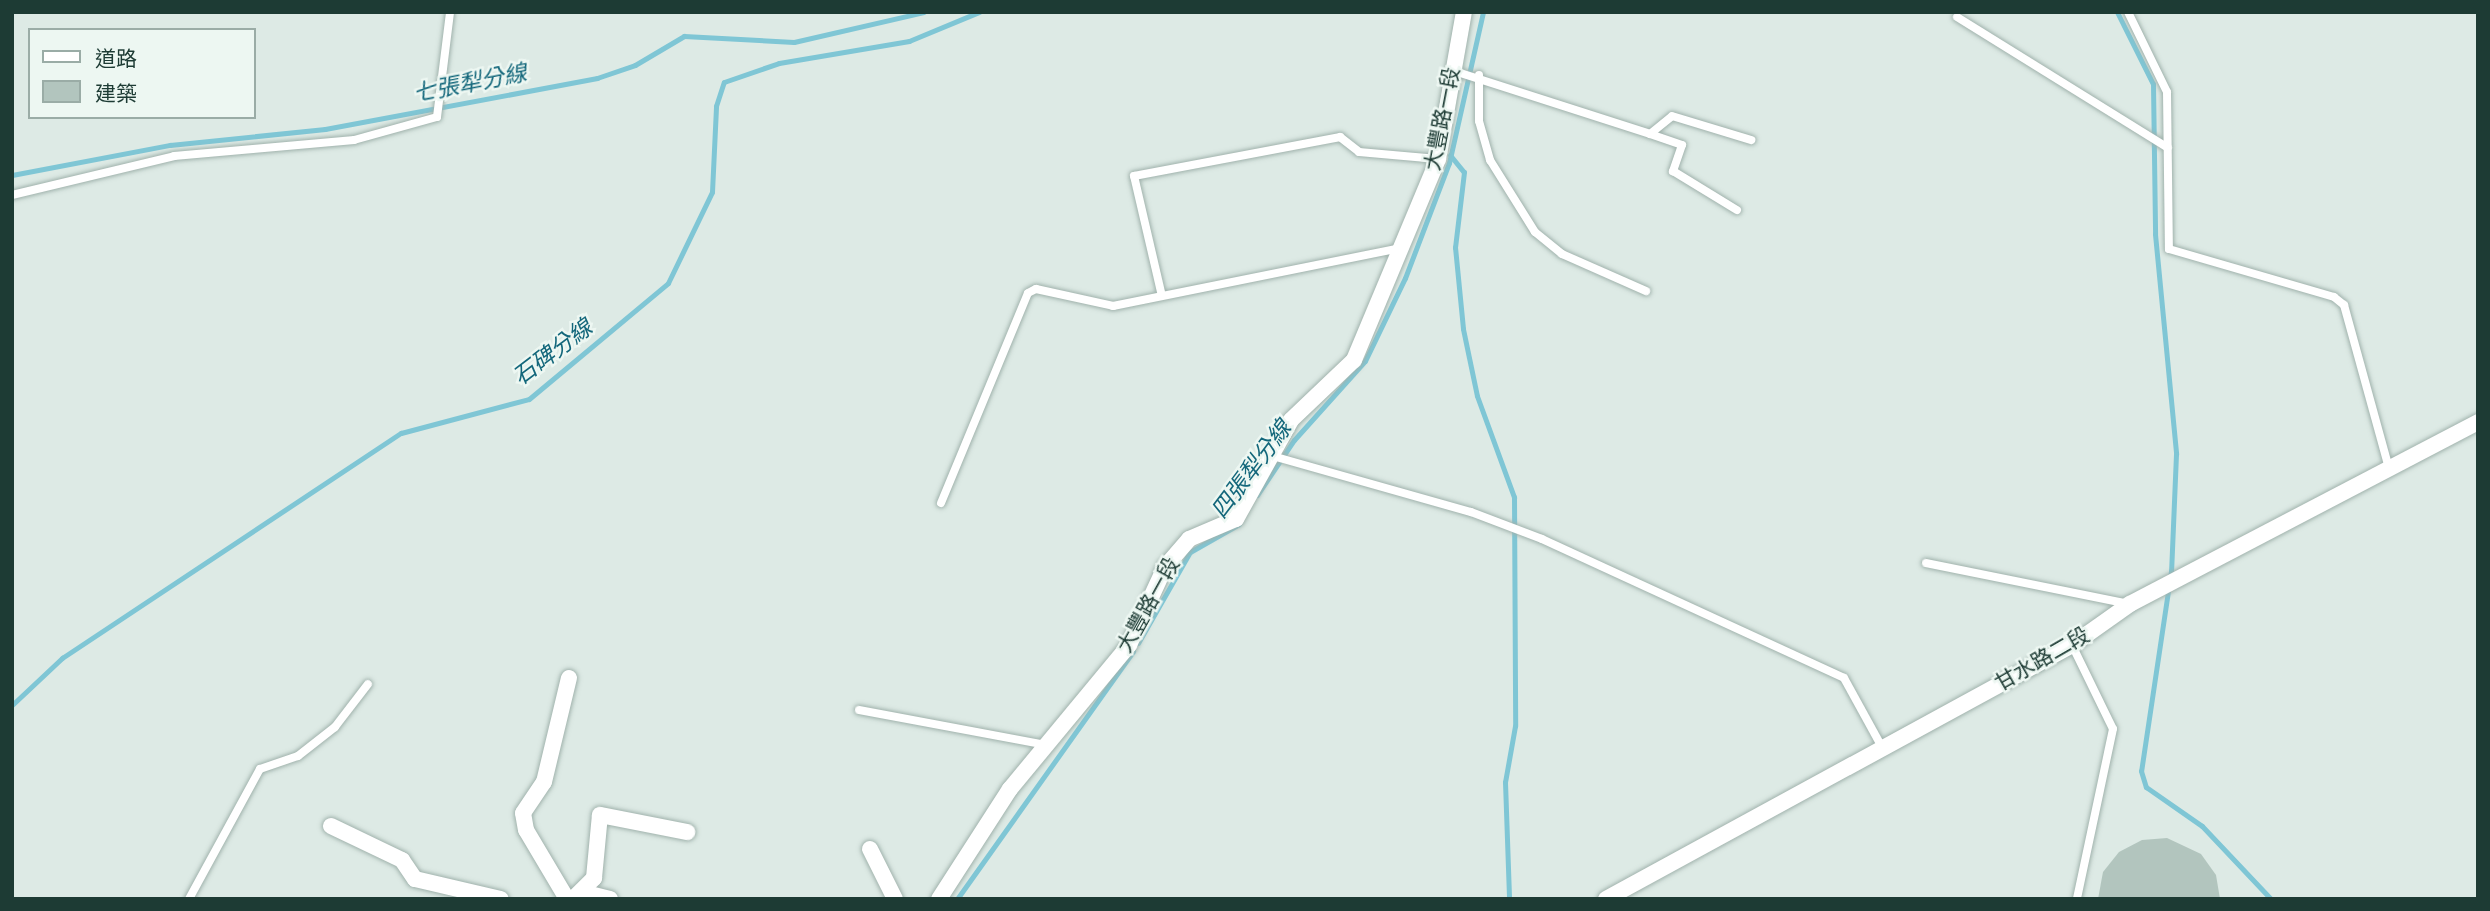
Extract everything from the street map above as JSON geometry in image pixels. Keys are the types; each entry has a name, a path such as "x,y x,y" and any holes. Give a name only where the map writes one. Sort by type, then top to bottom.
{"street":[{"name":"大豐路一段","path":"939,899 1010,789 1129,645 1165,567 1189,539 1236,519 1269,455 1291,420 1354,360 1405,247 1438,159 1451,70 1464,12"},
{"name":"甘水路二段","path":"1606,899 2072,645 2130,604 2478,422"},
{"path":"567,899 526,830 523,813 544,782 569,678"},
{"path":"578,895 594,878 600,815 687,832"},
{"path":"331,826 402,860 415,879 501,899"},
{"path":"870,849 895,899"},
{"path":"578,895 610,899"}],"lane":[{"path":"12,195 174,156 354,140 437,117 450,12"},
{"path":"2128,12 2163,75 2168,148 2169,249 2334,297 2344,306 2389,468"},
{"path":"1957,17 2168,148"},
{"path":"1451,70 1479,75 1682,145 1673,171 1737,210"},
{"path":"1479,75 1479,121 1490,160 1535,232 1562,254 1646,291"},
{"path":"1650,134 1672,116 1751,140"},
{"path":"1161,292 1134,176 1340,137 1359,152 1438,159"},
{"path":"941,503 1028,293 1036,289 1113,306 1161,292 1405,247"},
{"path":"1269,455 1471,512 1542,539 1844,678 1882,747"},
{"path":"1926,563 2130,604"},
{"path":"2072,645 2113,729 2077,899"},
{"path":"188,899 260,769 307,748 335,727 368,684"},
{"path":"859,710 1049,745"}],"building":[{"path":"2167,838 2201,854 2216,875 2220,899 2098,899 2103,872 2119,852 2142,840"}],"waterway":[{"name":"七張犁分線","path":"12,175 170,145 325,129 597,78 635,65 684,36 794,42 924,12"},
{"name":"石碑分線","path":"12,705 62,658 401,433 529,399 668,283 712,192 716,106 724,82 779,63 909,41 979,12"},
{"path":"1257,495 1294,440 1365,361 1405,278 1449,163 1483,12"},
{"path":"2117,12 2153,84 2155,234 2176,454 2171,571 2141,771 2146,787 2202,826 2271,899"},
{"path":"1450,155 1464,172 1455,247 1463,329 1477,396 1514,497 1515,726 1505,782 1509,899"},
{"name":"四張犁分線","path":"1138,643 1190,552 1239,524"},
{"name":"四張犁分線","path":"957,899 1133,651"}]}
